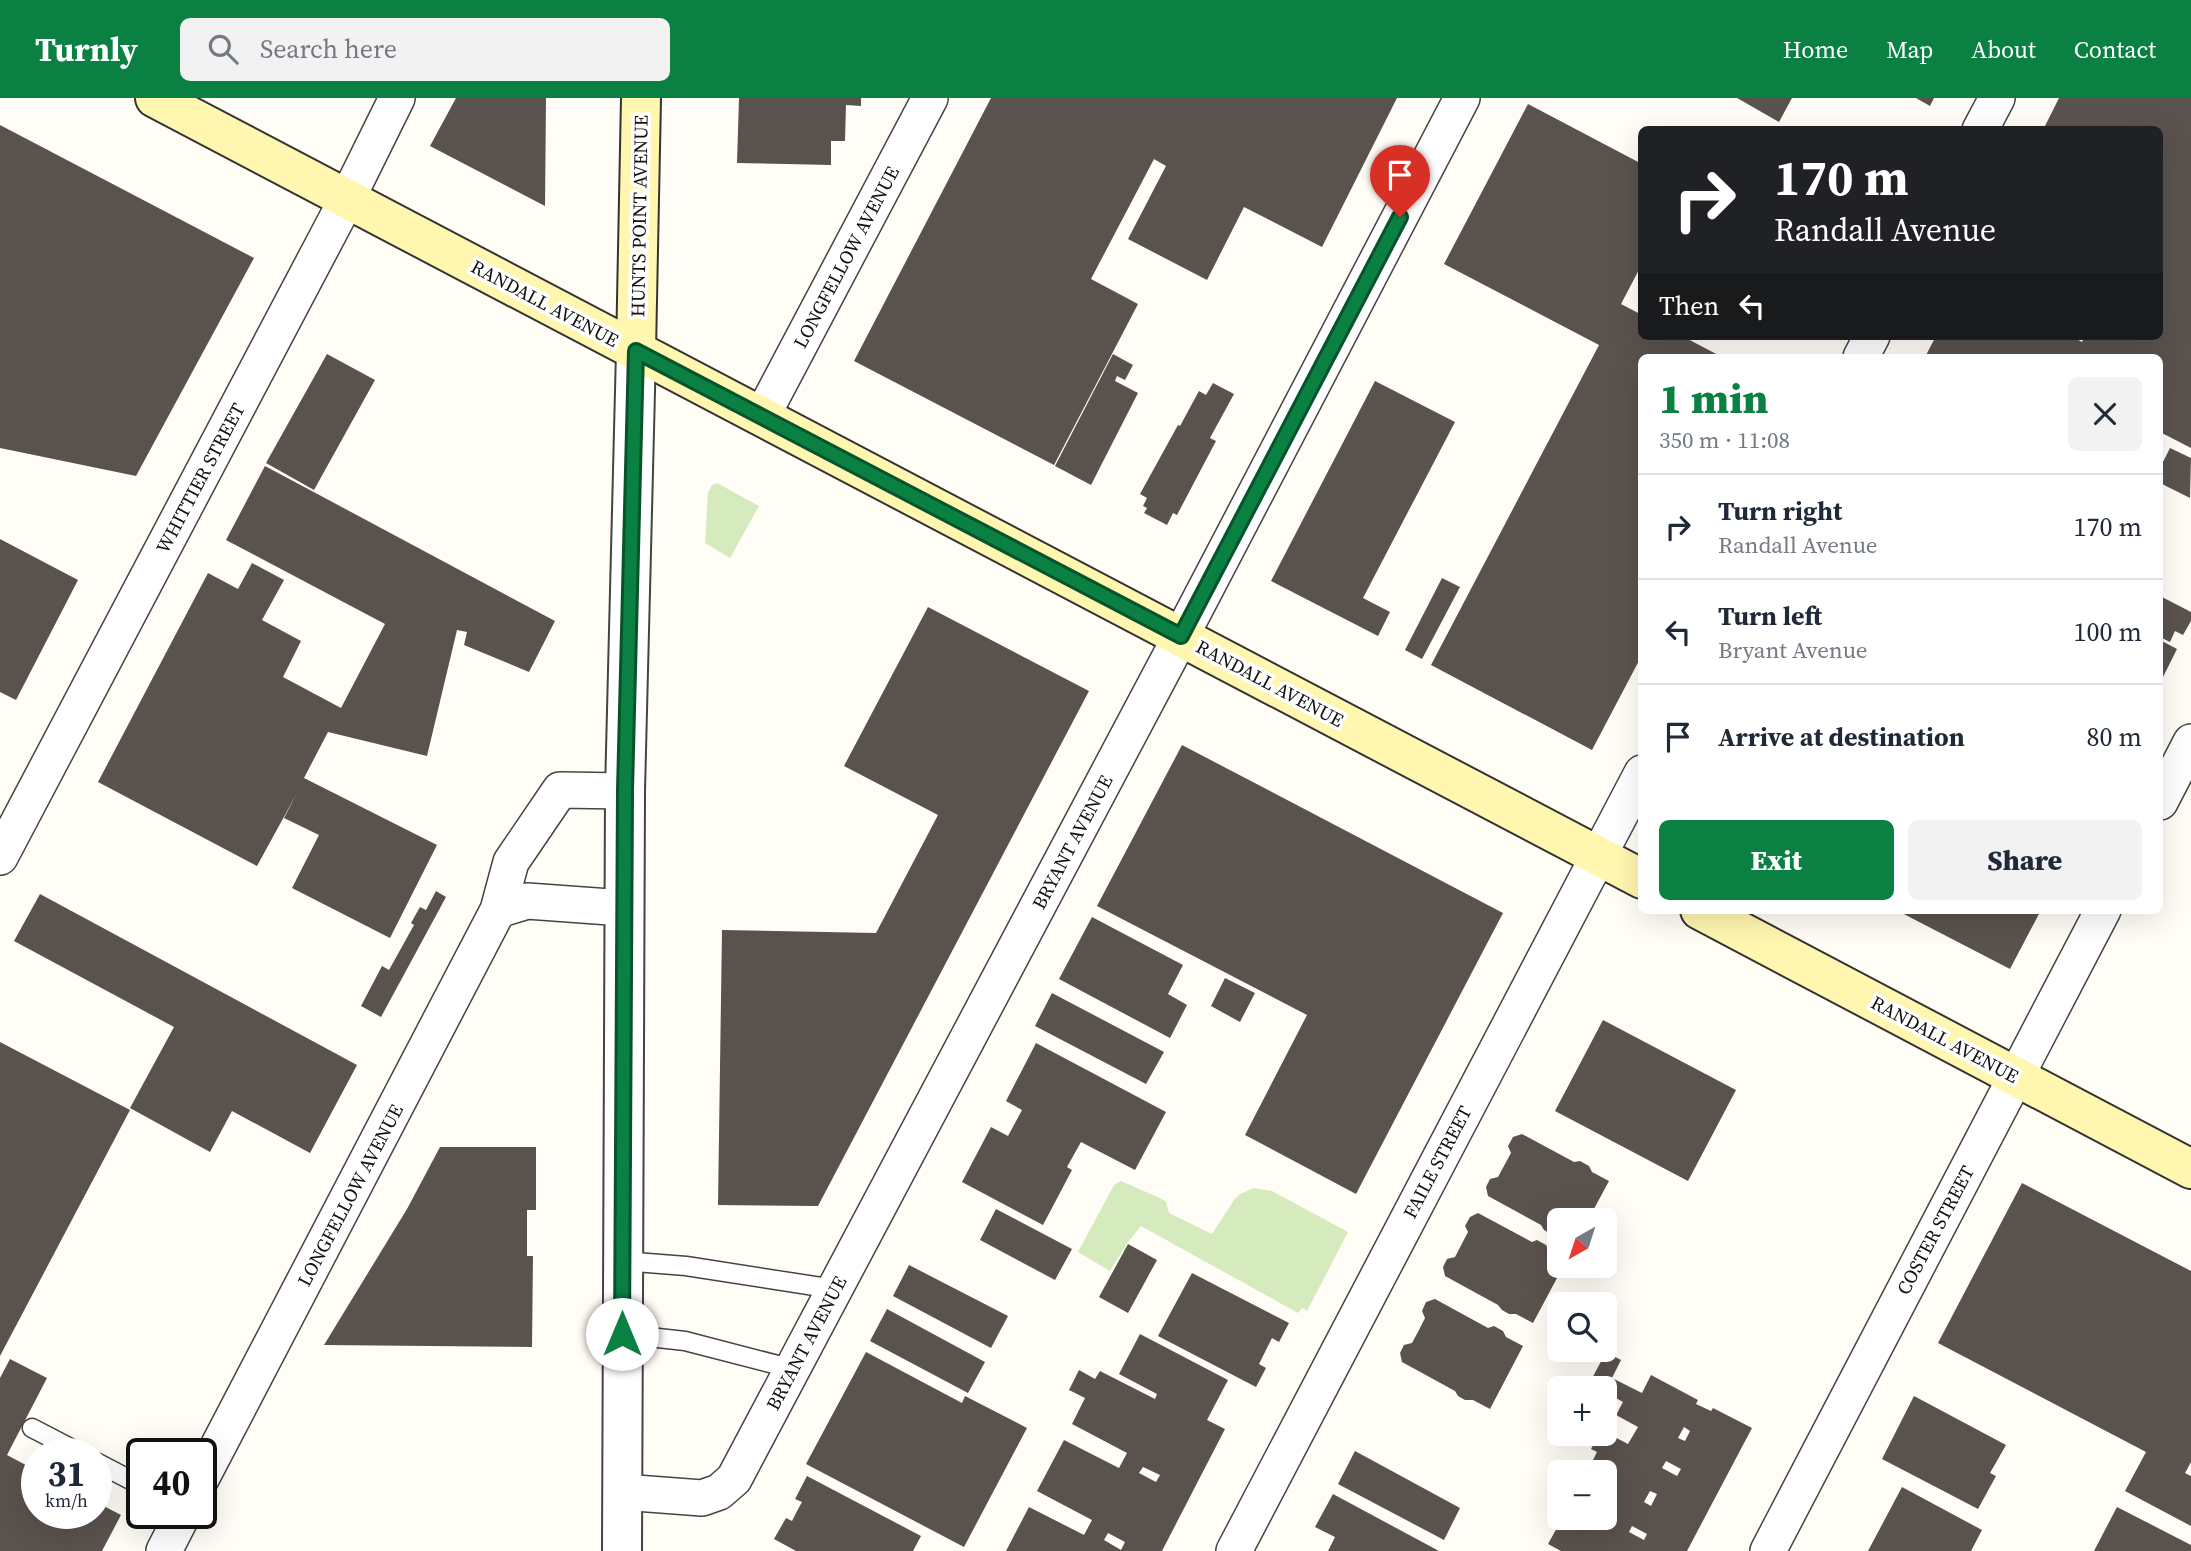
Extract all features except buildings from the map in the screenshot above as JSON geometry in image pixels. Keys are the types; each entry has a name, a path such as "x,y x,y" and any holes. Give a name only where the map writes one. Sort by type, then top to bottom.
{"main road":[{"name":"RANDALL AVENUE","path":"155,98 1638,877"},
{"name":"HUNTS POINT AVENUE","path":"636,351 640,98"},
{"name":"RANDALL AVENUE","path":"1708,914 2191,1169"}],"street":[{"name":"WHITTIER STREET","path":"0,857 347,199 397,98"},
{"name":"LONGFELLOW AVENUE","path":"762,416 930,98"},
{"name":"BRYANT AVENUE","path":"622,1492 702,1498 719,1492 734,1479 1181,636 1462,98"},
{"path":"1982,126 1997,98"},
{"name":"HUNTS POINT AVENUE","path":"622,1551 625,790 636,351"},
{"path":"2163,796 2191,742"},
{"name":"FAILE STREET","path":"1234,1551 1638,781"},
{"name":"LONGFELLOW AVENUE","path":"217,1448 498,910 511,862 560,790 625,790"},
{"path":"498,910 527,901 624,908"},
{"name":"COSTER STREET","path":"1768,1551 2101,914"},
{"path":"164,1551 175,1529"}],"lane":[{"path":"622,1261 686,1265 834,1289"},
{"path":"622,1334 685,1341 793,1369"},
{"path":"32,1428 51,1438"}],"green space":[{"path":"717,483 759,506 730,558 705,543 708,492 712,485"},
{"path":"1121,1181 1162,1199 1166,1202 1169,1213 1212,1234 1234,1200 1254,1188 1272,1191 1348,1232 1307,1311 1302,1308 1298,1313 1141,1226 1110,1271 1078,1252 1114,1185"}],"route":[{"path":"622,1334 625,790 636,351 1181,636 1400,217"}]}
